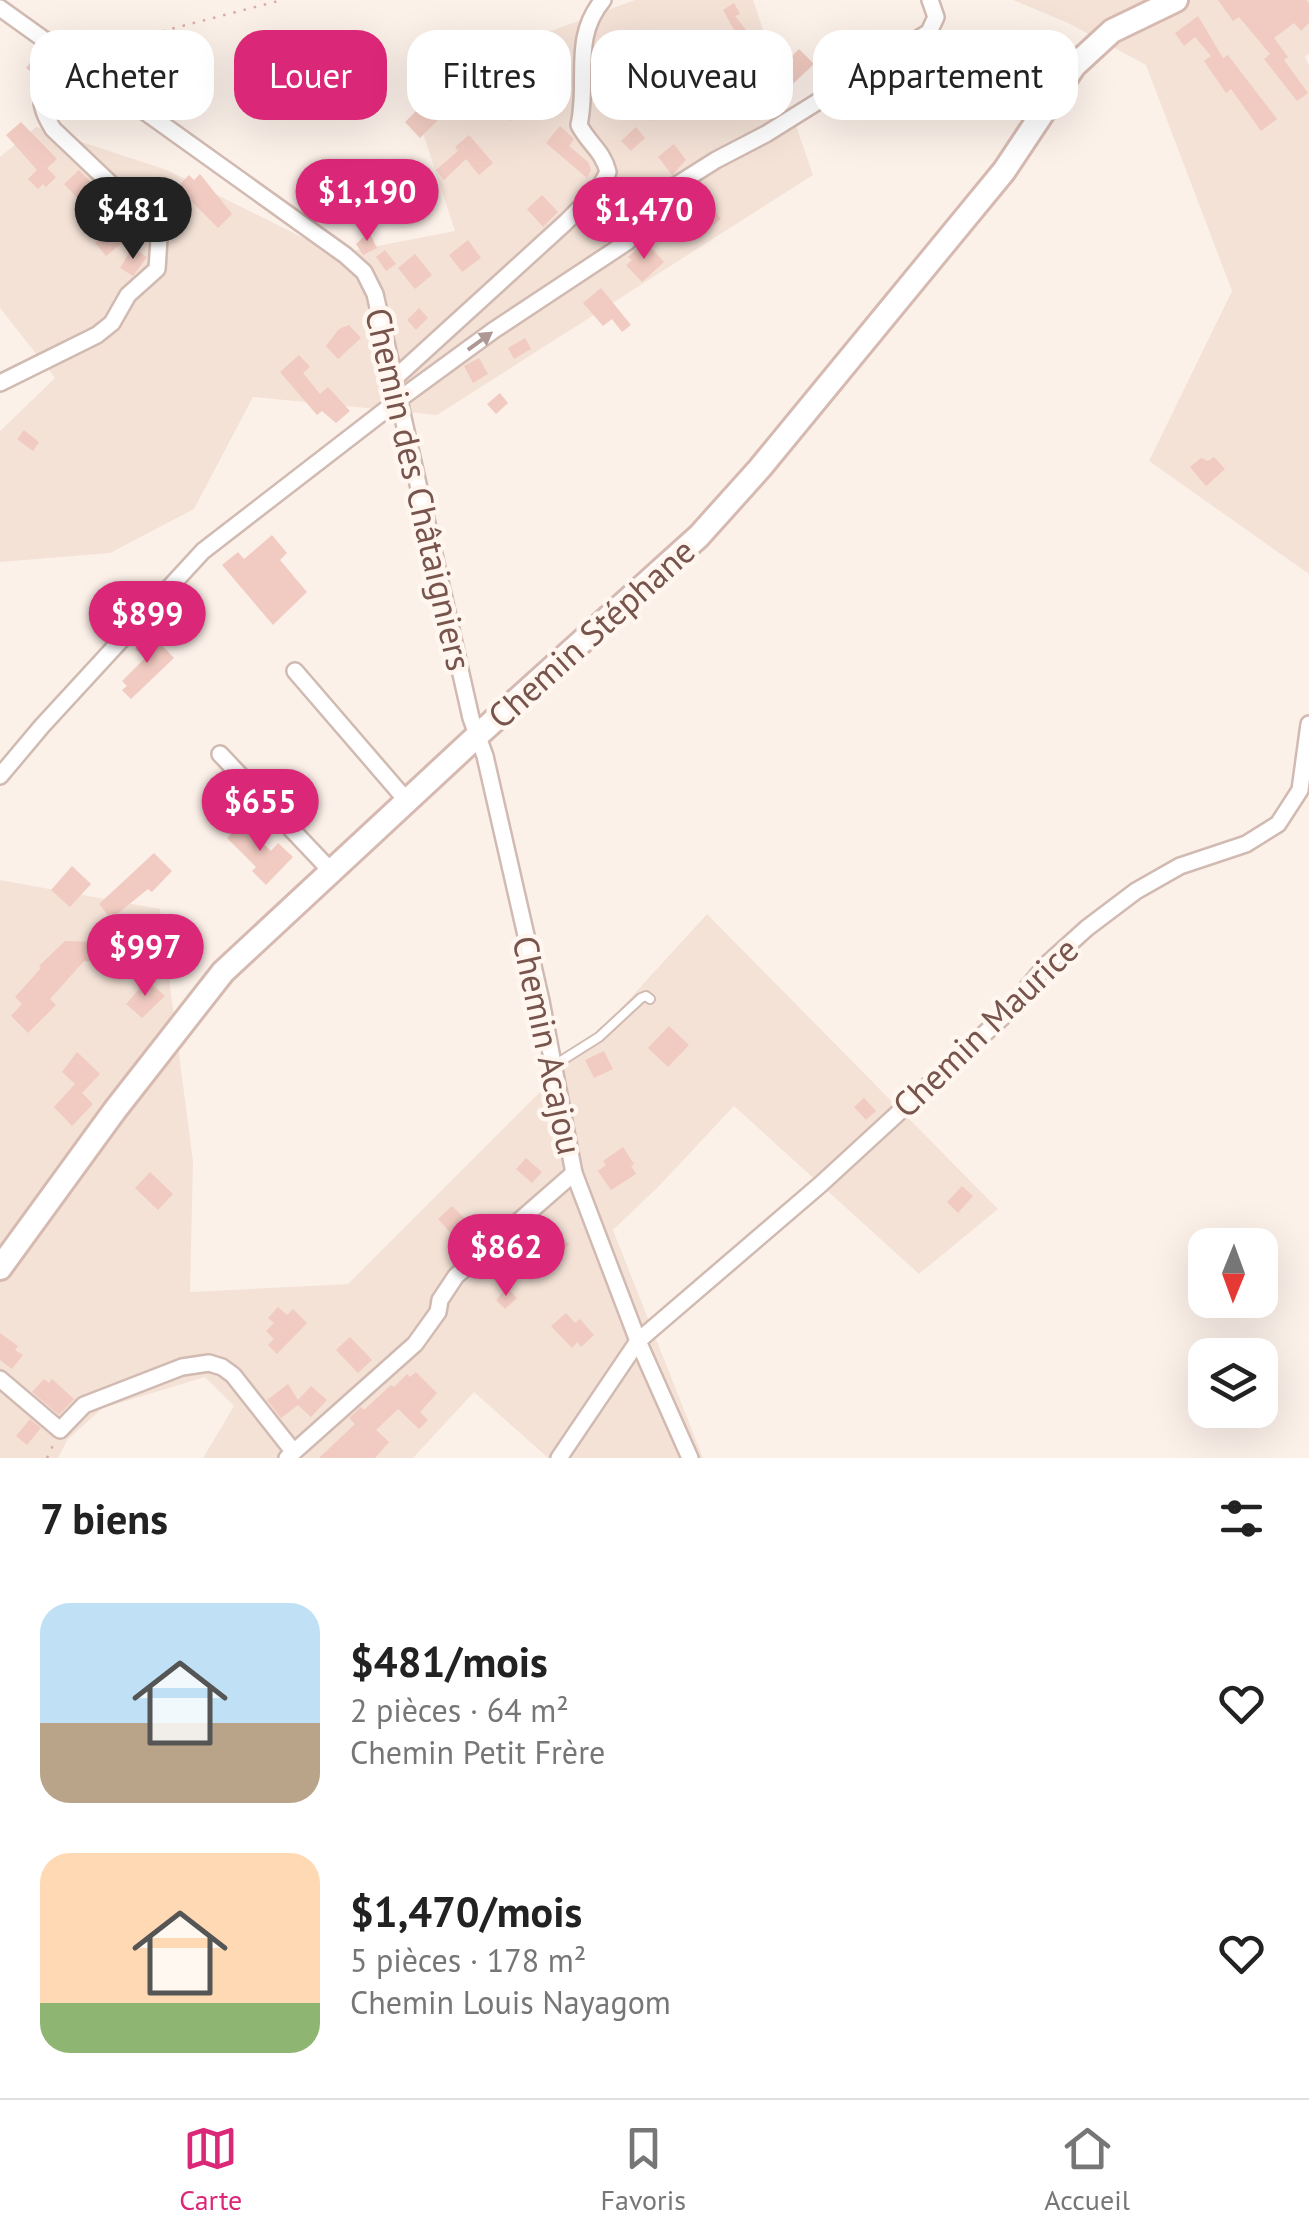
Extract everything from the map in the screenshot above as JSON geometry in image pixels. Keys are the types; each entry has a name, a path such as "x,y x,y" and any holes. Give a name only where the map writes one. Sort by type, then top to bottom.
{"main road":[{"name":"Chemin Stéphane","path":"0,1268 223,972 478,734 686,549 760,468 1004,171 1074,66 1112,32 1176,0"}],"street":[{"path":"396,376 565,223 598,189 608,172 604,156 588,142 578,124 583,106 582,44 588,18 602,0"},
{"path":"0,776 203,552 400,398 627,242 652,208 678,184 929,32 936,17 930,0"},
{"name":"Chemin des Châtaigniers","path":"0,8 30,30"},
{"path":"0,383 97,334 112,323 128,295 157,268 159,238 155,226 48,120"},
{"name":"Chemin des Châtaigniers","path":"156,120 364,272 375,294 396,376 471,718 478,734"},
{"path":"295,671 407,801"},
{"name":"Chemin Maurice","path":"559,1458 638,1341 821,1184 1007,1013 1046,966 1087,928 1136,891 1180,866 1246,844 1278,824 1300,790 1309,724"},
{"name":"Chemin Acajou","path":"478,734 554,1066 574,1172 638,1341 690,1458"},
{"path":"220,754 331,871"},
{"path":"0,1379 60,1430 84,1405 182,1368 209,1364 222,1367 233,1375 290,1455 415,1344 438,1312 440,1300 456,1276 574,1172"}],"lane":[{"path":"554,1066 599,1037 641,998 650,999"}],"path":[{"path":"167,30 282,0"}],"shaded area":[{"path":"635,0 753,0 763,30 591,30 591,120 793,120 793,117 813,175 437,415 253,397 194,509 110,553 0,562 0,431 55,378 0,308 0,157 36,127 167,170 336,254 455,231 419,120 571,120 571,30 554,30"},
{"path":"1013,0 1309,0 1309,54 1305,56 1309,66 1309,574 1149,461 1232,291 1146,65 1068,23"},
{"path":"0,880 160,909 193,1161 190,1292 348,1284 592,1040 707,914 998,1209 919,1274 734,1106 613,1230 703,1458 548,1458 474,1392 413,1458 203,1458 234,1406 205,1377 103,1408 68,1439 58,1458 0,1458"}],"building":[{"path":"1218,0 1309,3 1309,23 1301,31 1294,23 1274,38 1288,57 1284,60 1308,93 1297,101 1264,59 1270,54 1239,17 1233,21"},
{"path":"734,3 740,14 735,16 746,30 734,30 723,10"},
{"path":"1198,16 1223,58 1228,55 1277,119 1261,131 1231,89 1226,93 1204,61 1211,56 1195,37 1184,46 1175,33"},
{"path":"799,49 813,65 793,84 793,55"},
{"path":"407,120 438,120 420,138"},
{"path":"21,122 57,159 47,168 56,177 46,187 43,184 38,189 28,179 37,170 6,135"},
{"path":"560,126 574,139 569,146 588,162 591,170 587,178 546,143"},
{"path":"636,127 645,138 631,151 621,141"},
{"path":"469,135 493,163 479,175 466,159 444,180 436,170"},
{"path":"674,144 686,160 672,175 658,157"},
{"path":"79,170 95,187 80,201 64,184"},
{"path":"200,174 232,214 218,228 177,187 189,175 194,180"},
{"path":"617,194 634,212 604,232 590,218"},
{"path":"542,195 558,212 543,227 527,209"},
{"path":"381,198 393,213 364,235 352,220"},
{"path":"708,201 721,219 704,232 691,214"},
{"path":"111,222 121,235 117,238 123,242 106,256 95,243 100,239 96,233"},
{"path":"369,232 377,248 363,255 356,244"},
{"path":"468,240 481,258 462,272 449,255"},
{"path":"645,241 664,262 642,282 626,265 632,260 628,257"},
{"path":"132,248 147,257 133,276 120,268"},
{"path":"385,250 396,264 386,271 376,257"},
{"path":"415,254 432,275 415,289 398,268"},
{"path":"601,288 631,325 622,332 612,319 603,326 583,303"},
{"path":"419,308 428,318 416,330 407,320"},
{"path":"349,325 361,338 338,359 326,346 339,329"},
{"path":"525,338 531,349 514,359 508,348"},
{"path":"299,355 310,367 303,373 320,394 328,387 350,411 336,423 322,411 317,415 280,372"},
{"path":"479,358 488,374 473,383 464,366"},
{"path":"500,393 508,403 496,414 487,404"},
{"path":"24,430 39,442 33,451 17,439"},
{"path":"1214,457 1225,469 1206,486 1190,467 1201,458 1208,461"},
{"path":"272,535 287,553 280,560 307,592 273,625 222,565 238,552 244,559"},
{"path":"151,634 174,658 131,699 122,690 127,686 122,681 145,658 135,649"},
{"path":"242,823 271,851 278,843 293,857 266,885 252,871 256,867 227,838"},
{"path":"154,853 172,871 152,892 148,889 111,919 99,904"},
{"path":"72,866 91,884 70,907 51,890"},
{"path":"65,941 102,942 100,963 84,961 50,999 56,1005 28,1033 11,1016 22,1004 15,997"},
{"path":"147,980 165,996 142,1018 126,1004"},
{"path":"669,1026 689,1045 668,1067 648,1048"},
{"path":"604,1051 613,1069 594,1078 585,1060"},
{"path":"77,1052 100,1074 82,1093 93,1104 72,1126 54,1107 75,1084 62,1072"},
{"path":"864,1098 876,1111 866,1120 854,1107"},
{"path":"623,1147 636,1174 611,1190 598,1171 606,1165 603,1161"},
{"path":"526,1158 542,1172 532,1183 516,1169"},
{"path":"150,1172 173,1194 158,1210 135,1188"},
{"path":"962,1186 973,1196 958,1213 947,1202"},
{"path":"452,1206 471,1225 456,1239 438,1219"},
{"path":"555,1232 569,1244 561,1254 547,1241"},
{"path":"507,1288 517,1298 505,1309 496,1300"},
{"path":"278,1307 287,1315 293,1309 307,1323 277,1354 268,1345 274,1339 266,1331 274,1323 268,1318"},
{"path":"566,1313 575,1323 580,1319 594,1335 581,1347 577,1342 572,1348 551,1326"},
{"path":"0,1333 18,1346 15,1350 23,1355 12,1369 0,1360"},
{"path":"350,1337 372,1360 358,1373 336,1350"},
{"path":"416,1372 437,1393 420,1412 428,1420 419,1429 398,1409 376,1430 389,1442 375,1458 319,1458 355,1424 349,1418 361,1407 364,1410 391,1385 394,1387 407,1374 410,1377"},
{"path":"44,1379 49,1383 52,1379 74,1399 59,1415 32,1392"},
{"path":"288,1384 298,1400 311,1386 327,1400 311,1417 298,1405 281,1418 267,1400"},
{"path":"30,1419 41,1428 27,1445 16,1436"}]}
